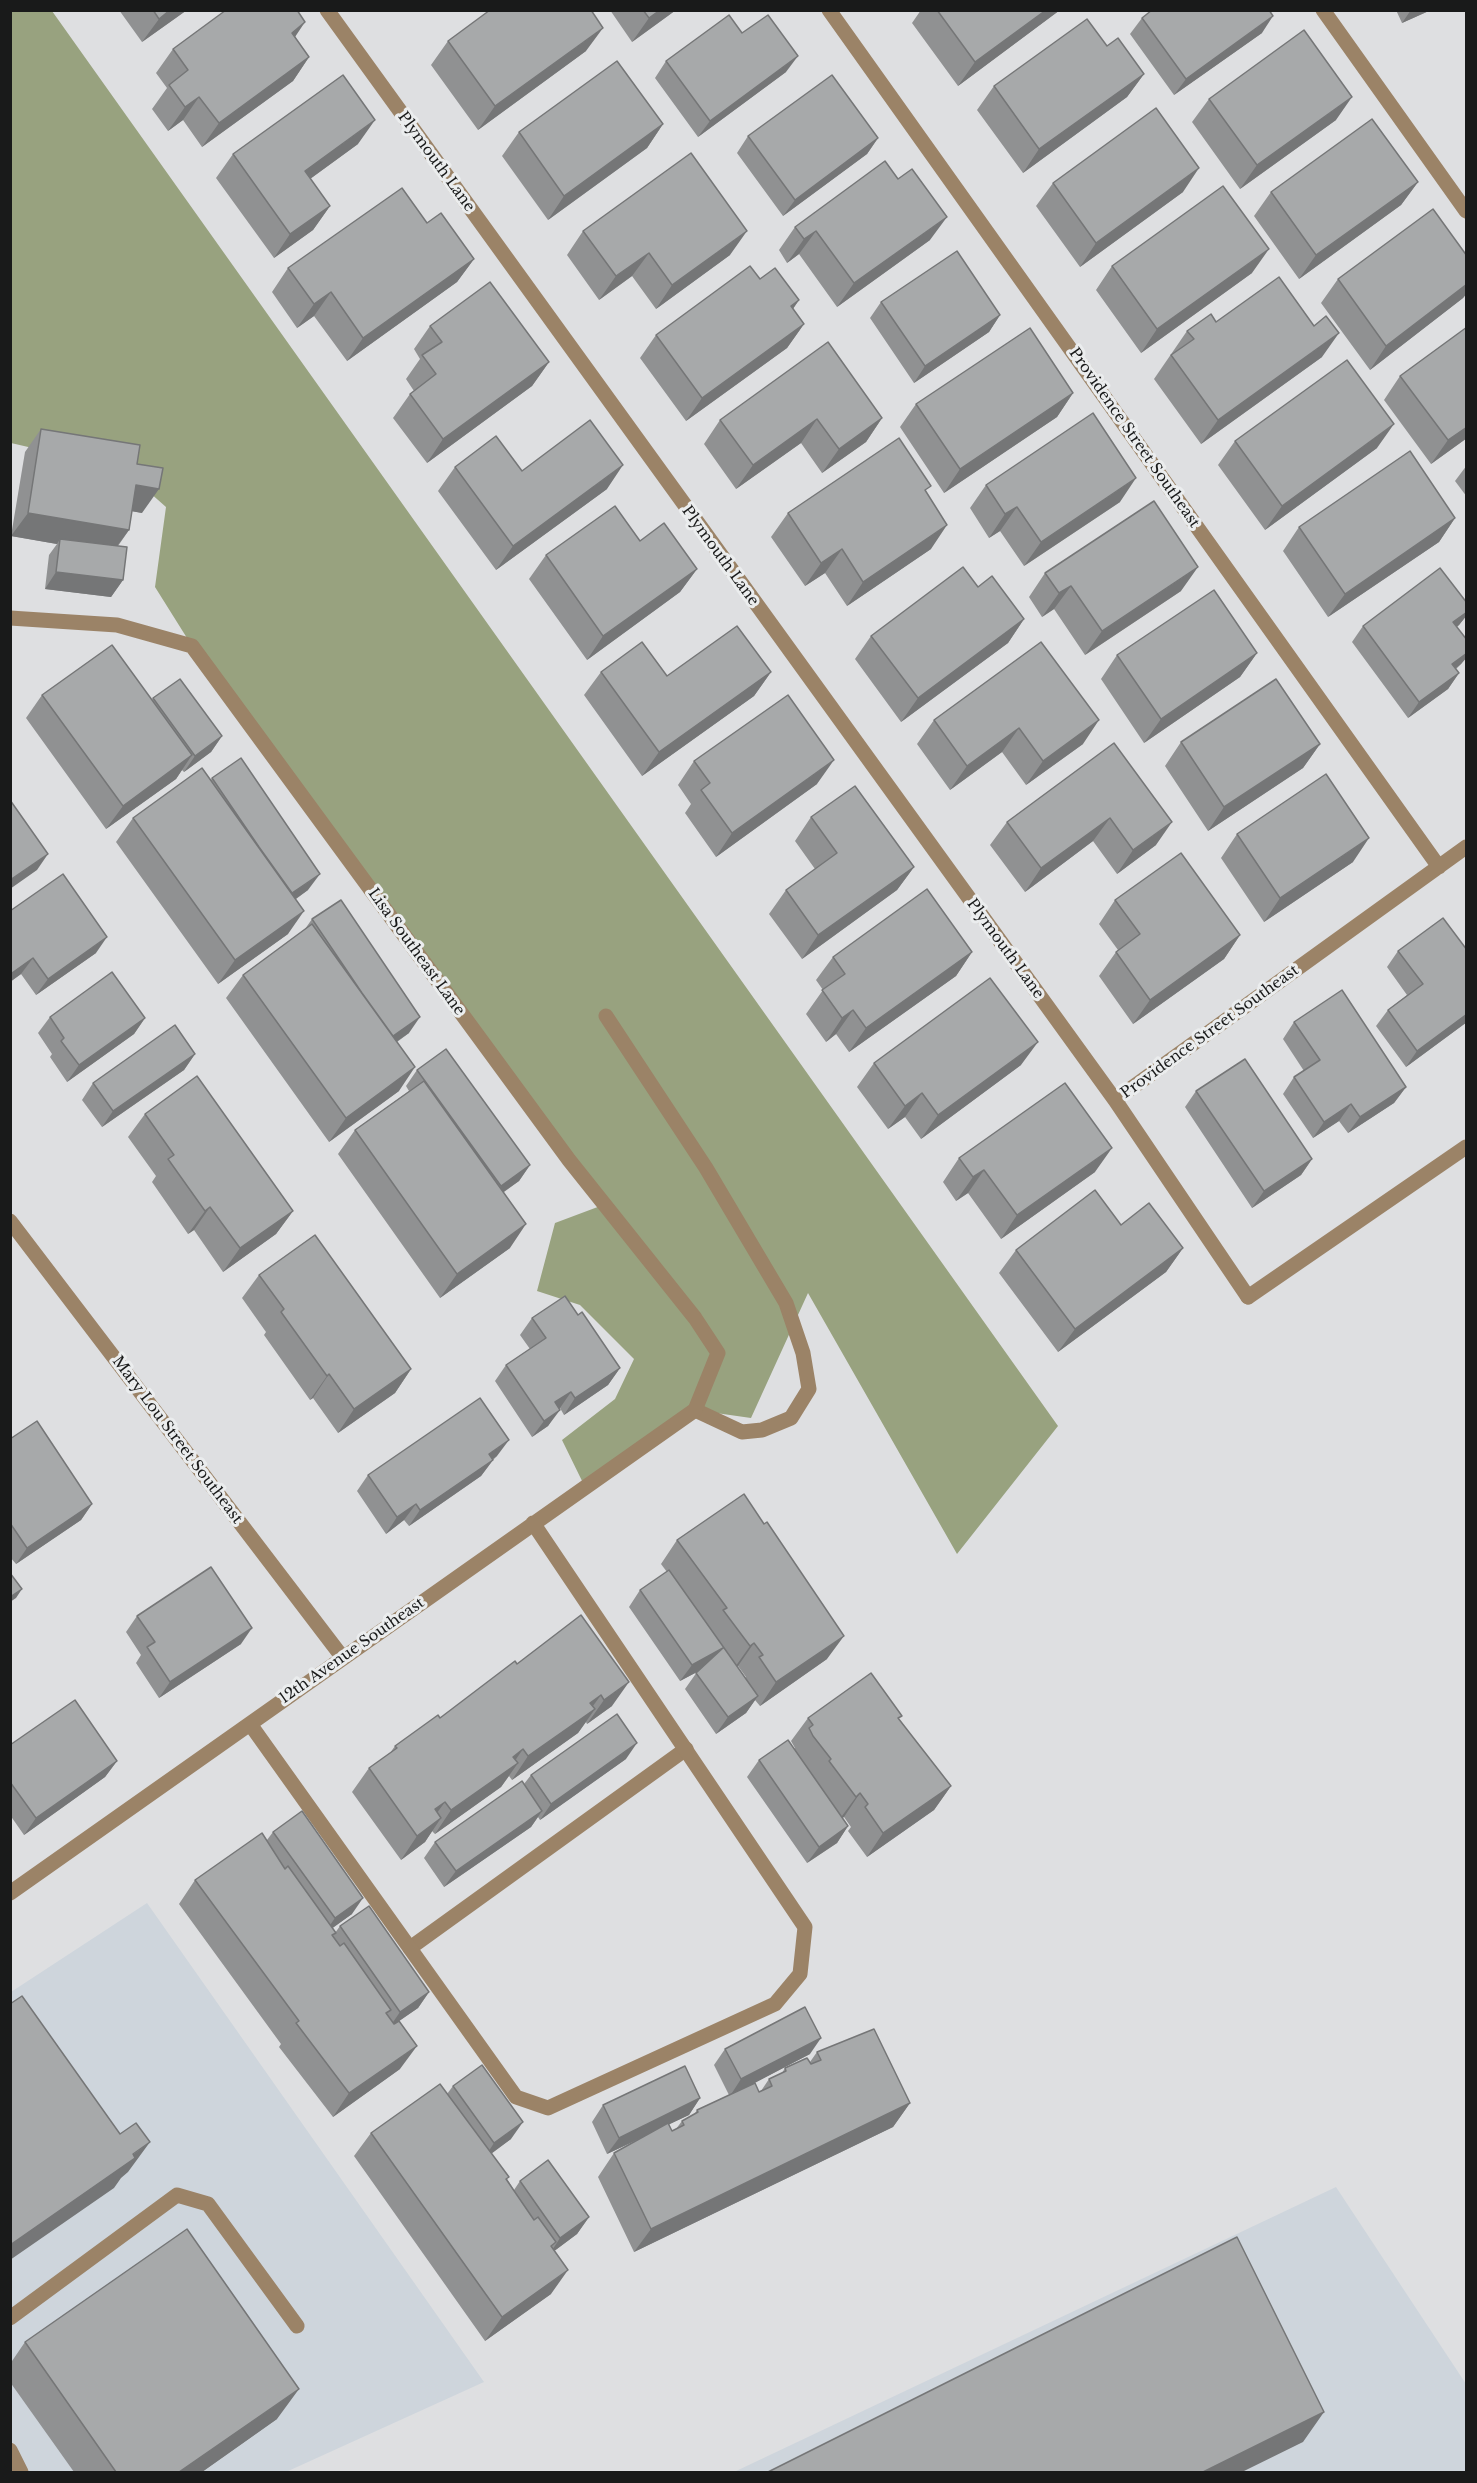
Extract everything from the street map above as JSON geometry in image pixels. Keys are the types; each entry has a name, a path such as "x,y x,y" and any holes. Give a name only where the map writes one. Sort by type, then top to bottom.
{"street":[{"name":"Plymouth Lane","path":"327,10 1115,1100"},
{"name":"Providence Street Southeast","path":"829,10 1439,867"},
{"path":"1323,10 1467,211"},
{"name":"Lisa Southeast Lane","path":"10,618 117,625 192,646 569,1160 695,1318 718,1353 695,1410"},
{"name":"Providence Street Southeast","path":"1467,847 1115,1100 1248,1297 1467,1147"},
{"path":"606,1016 706,1168 786,1303 803,1353 809,1389 791,1418 762,1430 742,1432 695,1410"},
{"name":"Mary Lou Street Southeast","path":"10,1221 343,1658"},
{"name":"12th Avenue Southeast","path":"10,1893 695,1410"},
{"path":"250,1724 516,2097 549,2108 775,2004 800,1974 805,1927 533,1523"},
{"path":"410,1948 686,1749"},
{"path":"10,2318 177,2195 208,2204 297,2326"},
{"path":"10,2450 21,2472"}],"shaded area":[{"path":"147,1903 484,2382 286,2472 11,2472 11,1992"},
{"path":"1336,2187 1466,2384 1466,2472 734,2472"}],"green space":[{"path":"11,11 52,11 1058,1426 957,1554 808,1293 751,1418 695,1410 585,1487 562,1440 615,1399 634,1359 580,1305 537,1291 555,1223 603,1205 192,646 155,587 166,507 123,469 11,443"}],"building":[{"path":"153,10 170,10 159,19"},
{"path":"226,10 297,10 305,22 292,33 309,57 219,123 199,97 185,107 169,85 188,70 173,49"},
{"path":"490,10 591,10 603,28 495,106 448,41"},
{"path":"643,10 660,10 649,18"},
{"path":"937,10 1046,10 975,62"},
{"path":"1152,10 1269,10 1273,16 1186,79 1142,18"},
{"path":"729,15 742,33 768,15 798,56 710,121 666,61"},
{"path":"1087,19 1107,46 1118,38 1144,74 1039,149 994,86"},
{"path":"1304,30 1352,97 1257,165 1209,99"},
{"path":"617,61 663,124 564,196 519,132"},
{"path":"343,75 375,120 305,171 330,206 290,234 233,154"},
{"path":"832,75 878,138 795,200 748,136"},
{"path":"1156,108 1199,168 1096,243 1053,183"},
{"path":"1372,119 1418,182 1316,255 1271,192"},
{"path":"691,153 747,231 672,285 649,253 616,276 583,231"},
{"path":"885,161 898,179 912,169 947,217 854,283 816,231 804,239 795,227"},
{"path":"1223,186 1269,249 1157,329 1112,266"},
{"path":"402,188 427,223 441,213 474,259 363,338 331,292 314,304 288,268"},
{"path":"1433,209 1467,256 1467,284 1386,346 1338,279"},
{"path":"957,251 1000,315 925,366 881,302"},
{"path":"750,266 760,279 775,268 799,300 791,306 804,324 702,398 656,335"},
{"path":"1279,277 1314,326 1326,316 1339,333 1218,420 1171,355 1194,339 1187,331 1211,314 1216,322"},
{"path":"490,282 549,362 443,439 410,394 436,374 422,355 442,342 430,326"},
{"path":"1467,327 1467,427 1448,440 1400,376"},
{"path":"1030,328 1073,393 960,469 916,404"},
{"path":"828,342 882,418 839,449 817,419 753,465 720,420"},
{"path":"1347,360 1394,424 1282,506 1235,441"},
{"path":"1093,413 1136,478 1041,542 1017,507 1005,514 986,485"},
{"path":"590,420 623,465 513,546 455,467 496,436 522,471"},
{"path":"41,429 140,445 137,464 163,468 159,489 136,485 129,530 28,513"},
{"path":"899,438 931,486 925,490 947,525 863,582 842,549 821,563 788,513"},
{"path":"1410,451 1455,518 1345,594 1299,527"},
{"path":"1154,501 1198,567 1102,631 1071,586 1059,593 1045,573"},
{"path":"615,506 640,541 664,523 697,569 603,636 546,555"},
{"path":"60,539 127,547 123,580 56,572"},
{"path":"963,567 978,587 992,576 1024,619 918,698 871,636"},
{"path":"1440,568 1467,603 1467,612 1453,622 1467,640 1467,653 1452,664 1459,673 1419,702 1363,626"},
{"path":"1214,590 1257,653 1161,719 1117,655"},
{"path":"737,626 771,672 659,752 601,672 642,642 667,676"},
{"path":"1041,642 1099,720 1043,761 1019,728 967,766 934,720"},
{"path":"112,645 192,755 123,806 42,695"},
{"path":"180,679 222,736 195,756 153,698"},
{"path":"1276,679 1320,744 1224,807 1181,742"},
{"path":"788,695 834,760 732,833 701,790 710,783 694,761"},
{"path":"1114,743 1172,822 1133,850 1110,818 1041,868 1007,822"},
{"path":"241,758 320,874 292,893 212,778"},
{"path":"202,768 304,911 235,960 133,818"},
{"path":"1326,774 1369,838 1280,898 1237,834"},
{"path":"855,786 914,867 818,935 786,890 837,853 811,817"},
{"path":"10,800 48,854 10,880"},
{"path":"1181,853 1240,935 1150,1000 1116,952 1140,934 1115,900"},
{"path":"63,874 107,937 48,979 33,958 12,973 10,970 10,911"},
{"path":"927,889 972,952 866,1028 853,1010 842,1018 822,990 845,974 833,957"},
{"path":"341,900 420,1017 393,1036 312,919"},
{"path":"1443,918 1467,950 1467,1014 1417,1051 1388,1010 1423,984 1398,951"},
{"path":"312,924 415,1067 346,1118 243,975"},
{"path":"112,972 145,1018 79,1065 61,1041 64,1038 50,1017"},
{"path":"990,978 1038,1042 938,1115 922,1093 905,1106 874,1063"},
{"path":"1342,990 1406,1087 1360,1117 1351,1104 1324,1122 1294,1077 1320,1060 1294,1022"},
{"path":"175,1025 195,1054 113,1111 93,1083"},
{"path":"446,1049 530,1165 501,1186 417,1070"},
{"path":"1245,1059 1312,1159 1264,1191 1196,1091"},
{"path":"197,1076 293,1211 240,1248 210,1207 205,1211 168,1159 174,1155 145,1114"},
{"path":"424,1081 526,1224 457,1274 355,1130"},
{"path":"1065,1083 1112,1148 1017,1215 984,1170 973,1177 959,1158"},
{"path":"1095,1190 1121,1225 1149,1203 1183,1248 1075,1329 1016,1250"},
{"path":"315,1235 411,1369 354,1409 281,1312 284,1309 259,1275"},
{"path":"565,1296 578,1315 582,1312 620,1368 575,1398 571,1392 555,1402 560,1410 544,1421 506,1365 546,1338 532,1318"},
{"path":"480,1398 509,1440 489,1454 493,1460 420,1510 416,1504 397,1517 368,1475"},
{"path":"37,1421 92,1504 27,1548 10,1523 10,1439"},
{"path":"744,1494 764,1524 767,1522 844,1636 776,1682 759,1657 763,1655 754,1643 750,1646 723,1610 727,1608 677,1540"},
{"path":"211,1567 252,1628 170,1682 147,1647 155,1642 137,1616"},
{"path":"669,1570 758,1696 728,1717 696,1673 723,1648 692,1665 640,1590"},
{"path":"10,1573 22,1589 10,1597"},
{"path":"581,1615 629,1682 604,1700 601,1695 590,1703 595,1709 528,1756 523,1749 513,1757 518,1763 451,1810 445,1802 435,1809 441,1818 417,1836 369,1768 397,1748 395,1746 438,1715 440,1718 515,1661 517,1664"},
{"path":"871,1673 902,1716 898,1718 951,1786 883,1833 865,1807 868,1804 860,1793 856,1797 829,1761 831,1759 809,1728 813,1725 808,1718"},
{"path":"75,1700 117,1761 36,1818 10,1782 10,1745"},
{"path":"617,1714 637,1743 551,1804 531,1775"},
{"path":"788,1740 848,1826 819,1847 759,1760"},
{"path":"522,1781 542,1811 456,1871 435,1842"},
{"path":"302,1811 363,1898 335,1918 273,1832"},
{"path":"262,1833 285,1869 288,1866 336,1933 332,1935 340,1946 344,1943 391,2010 386,2013 394,2024 399,2021 417,2046 349,2093 296,2023 299,2021 195,1880"},
{"path":"369,1906 429,1992 400,2012 340,1926"},
{"path":"22,1996 120,2134 136,2123 150,2142 133,2154 135,2158 10,2245 10,2004"},
{"path":"805,2007 821,2038 741,2079 725,2049"},
{"path":"874,2029 910,2103 651,2229 614,2153 668,2123 672,2131 684,2125 682,2121 698,2112 697,2110 755,2083 759,2092 772,2086 769,2079 786,2071 785,2068 807,2058 811,2064 821,2060 817,2052"},
{"path":"482,2065 523,2122 494,2143 453,2086"},
{"path":"685,2066 700,2098 619,2138 603,2105"},
{"path":"440,2084 509,2177 506,2179 534,2220 538,2217 556,2242 551,2246 568,2270 502,2317 371,2133"},
{"path":"548,2160 589,2217 560,2238 520,2181"},
{"path":"187,2229 299,2389 179,2472 116,2472 25,2342"},
{"path":"1237,2237 1324,2412 1203,2472 768,2472"}]}
